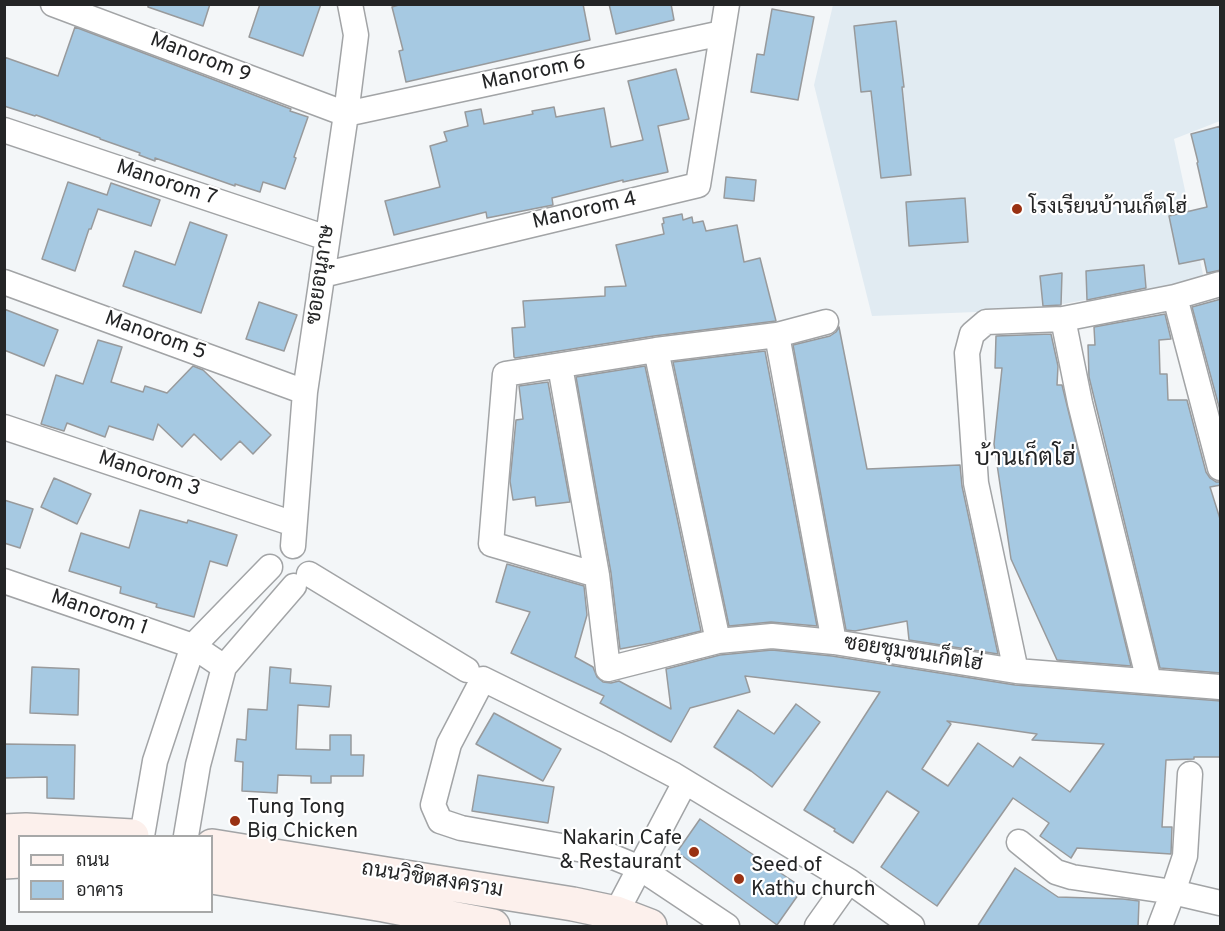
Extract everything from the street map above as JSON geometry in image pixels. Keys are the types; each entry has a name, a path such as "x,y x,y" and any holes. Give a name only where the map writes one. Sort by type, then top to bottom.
{"main road":[{"path":"4,831 83,832 112,835"},
{"name":"ถนนวิชิตสงคราม","path":"213,846 573,904 616,914 650,927"},
{"name":"ถนนวิชิตสงคราม","path":"213,877 384,905 493,927"}],"street":[{"name":"Manorom 9","path":"53,4 346,114"},
{"name":"ซอยอนุภาษ","path":"294,535 305,392 356,35 350,4"},
{"path":"722,33 727,4"},
{"name":"Manorom 6","path":"346,114 722,33"},
{"name":"Manorom 4","path":"322,276 698,185 722,33"},
{"name":"Manorom 7","path":"4,130 327,238"},
{"name":"Manorom 5","path":"4,282 305,392"},
{"path":"1016,670 976,483 967,353 972,334 986,322 1063,320 1175,297 1221,284"},
{"path":"1175,297 1221,468"},
{"path":"1063,320 1080,403 1149,681"},
{"path":"560,366 597,575 491,544 505,374 777,334 826,322"},
{"path":"777,334 834,642"},
{"path":"656,350 718,641"},
{"name":"Manorom 3","path":"4,427 294,535"},
{"path":"186,835 198,765 224,668 302,580 310,568 308,556 294,535 286,546 274,554 270,567 275,579 281,584 288,586 302,580"},
{"path":"142,835 155,761 193,646 270,567"},
{"name":"ซอยชุมชนเก็ตโฮ่","path":"597,575 608,669 718,641 772,636 834,642 1016,670 1221,687"},
{"path":"302,580 467,670"},
{"name":"Manorom 1","path":"4,582 193,646"},
{"path":"193,646 224,668"},
{"path":"727,927 640,868 606,854 461,828 440,821 433,805 449,744 483,679 612,742 685,782 849,881 912,927"},
{"path":"1160,927 1185,856 1190,774"},
{"path":"616,914 685,782"},
{"path":"1019,842 1056,872 1072,877 1173,892 1221,903"},
{"path":"818,927 849,881"}],"shaded area":[{"name":"โรงเรียนบ้านเก็ตโฮ่","path":"833,5 1218,5 1220,13 1220,121 1174,139 1204,279 1029,310 872,316 814,85"}],"building":[{"path":"148,4 210,4 203,26 148,7"},
{"path":"260,4 321,4 303,56 249,37"},
{"path":"402,4 583,4 590,40 406,82 399,51 403,50 392,7"},
{"path":"609,4 671,4 674,20 616,34"},
{"path":"772,9 814,17 798,100 751,92 757,54 764,55"},
{"path":"896,21 911,175 881,178 871,91 861,92 854,26"},
{"path":"75,27 308,117 285,189 263,182 260,192 235,184 235,186 155,158 155,161 100,138 4,106 4,57 58,76"},
{"path":"676,69 689,119 658,126 668,172 623,182 623,180 552,198 553,205 487,218 486,212 394,235 385,201 440,187 430,146 447,141 444,132 468,126 465,112 481,109 484,124 533,114 532,111 554,107 556,117 604,108 611,147 643,140 628,81"},
{"path":"1221,126 1221,270 1207,273 1204,259 1179,264 1169,216 1207,207 1191,134"},
{"path":"726,177 756,180 754,201 724,198"},
{"path":"68,182 107,195 111,183 160,200 151,226 98,209 75,271 42,259"},
{"path":"965,198 968,242 909,246 906,202"},
{"path":"682,214 683,220 692,217 693,223 703,221 706,231 737,225 744,262 760,258 776,321 514,357 512,328 525,327 523,301 605,296 605,287 626,286 616,245 664,234 663,218"},
{"path":"190,222 227,235 201,313 123,286 135,251 175,265"},
{"path":"1144,265 1146,288 1087,300 1086,271"},
{"path":"1062,273 1061,305 1043,306 1040,276"},
{"path":"1221,299 1220,401 1221,414 1192,307"},
{"path":"259,302 297,315 284,351 246,339"},
{"path":"4,309 58,330 44,366 4,350"},
{"path":"1165,314 1171,339 1159,340 1160,374 1167,374 1168,400 1187,400 1206,472 1216,482 1221,482 1221,485 1210,487 1221,522 1221,673 1160,668 1089,377 1088,345 1095,345 1094,327"},
{"path":"839,327 867,469 960,465 962,486 998,654 909,640 907,621 855,631 846,630 793,345 830,336"},
{"path":"1051,334 1058,366 1057,385 1062,385 1131,666 1057,660 1011,559 994,444 1002,368 995,368 996,336"},
{"path":"98,340 122,347 111,382 143,392 145,386 167,393 193,366 203,370 271,435 253,454 240,441 221,460 194,434 182,447 158,424 153,440 109,426 105,437 67,423 64,431 41,424 56,375 83,384"},
{"path":"765,351 817,626 771,622 729,626 673,362"},
{"path":"645,366 701,631 620,649 611,573 576,377"},
{"path":"548,382 570,502 536,506 535,497 513,500 510,481 516,420 523,419 519,386"},
{"path":"54,478 91,494 77,524 41,507"},
{"path":"4,500 33,509 20,548 4,543"},
{"path":"140,510 187,523 188,520 237,535 227,566 210,561 194,617 156,607 157,604 120,593 121,587 69,571 81,533 129,548"},
{"path":"507,564 584,586 587,615 575,657 593,667 597,677 603,682 619,681 671,709 666,669 720,655 772,650 832,656 1015,685 1221,701 1221,757 1166,760 1162,827 1172,827 1171,854 1077,848 1071,858 1040,836 1049,823 1013,798 937,906 881,867 919,812 887,791 853,843 804,810 880,692 745,676 750,692 690,708 671,742 600,703 604,696 511,653 530,612 496,602","holes":["947,721 1037,734 1032,740 1104,744 1070,792 1020,757 1013,767 978,743 948,786 922,769 951,724"]},
{"path":"32,667 79,669 78,715 30,713"},
{"path":"270,667 291,669 290,683 331,686 329,707 298,705 296,749 330,750 330,735 351,735 351,755 364,755 363,776 331,776 331,783 311,783 311,776 278,775 277,793 242,791 243,762 235,761 237,739 246,740 248,709 267,710"},
{"path":"796,704 820,722 772,787 714,747 738,710 774,734"},
{"path":"494,713 561,749 543,781 476,744"},
{"path":"4,744 75,745 74,799 47,798 47,777 4,778"},
{"path":"478,775 554,787 548,823 472,811"},
{"path":"700,819 803,888 777,925 677,852"},
{"path":"1015,868 1058,897 1139,901 1138,927 977,927"}],"place":[{"name":"โรงเรียนบ้านเก็ตโฮ่","path":"1017,209"},
{"name":"Tung Tong Big Chicken","path":"235,821"},
{"name":"Nakarin Cafe & Restaurant","path":"694,852"},
{"name":"Seed of Kathu church","path":"739,879"}],"district":[{"name":"บ้านเก็ตโฮ่","path":"1025,460"}]}
